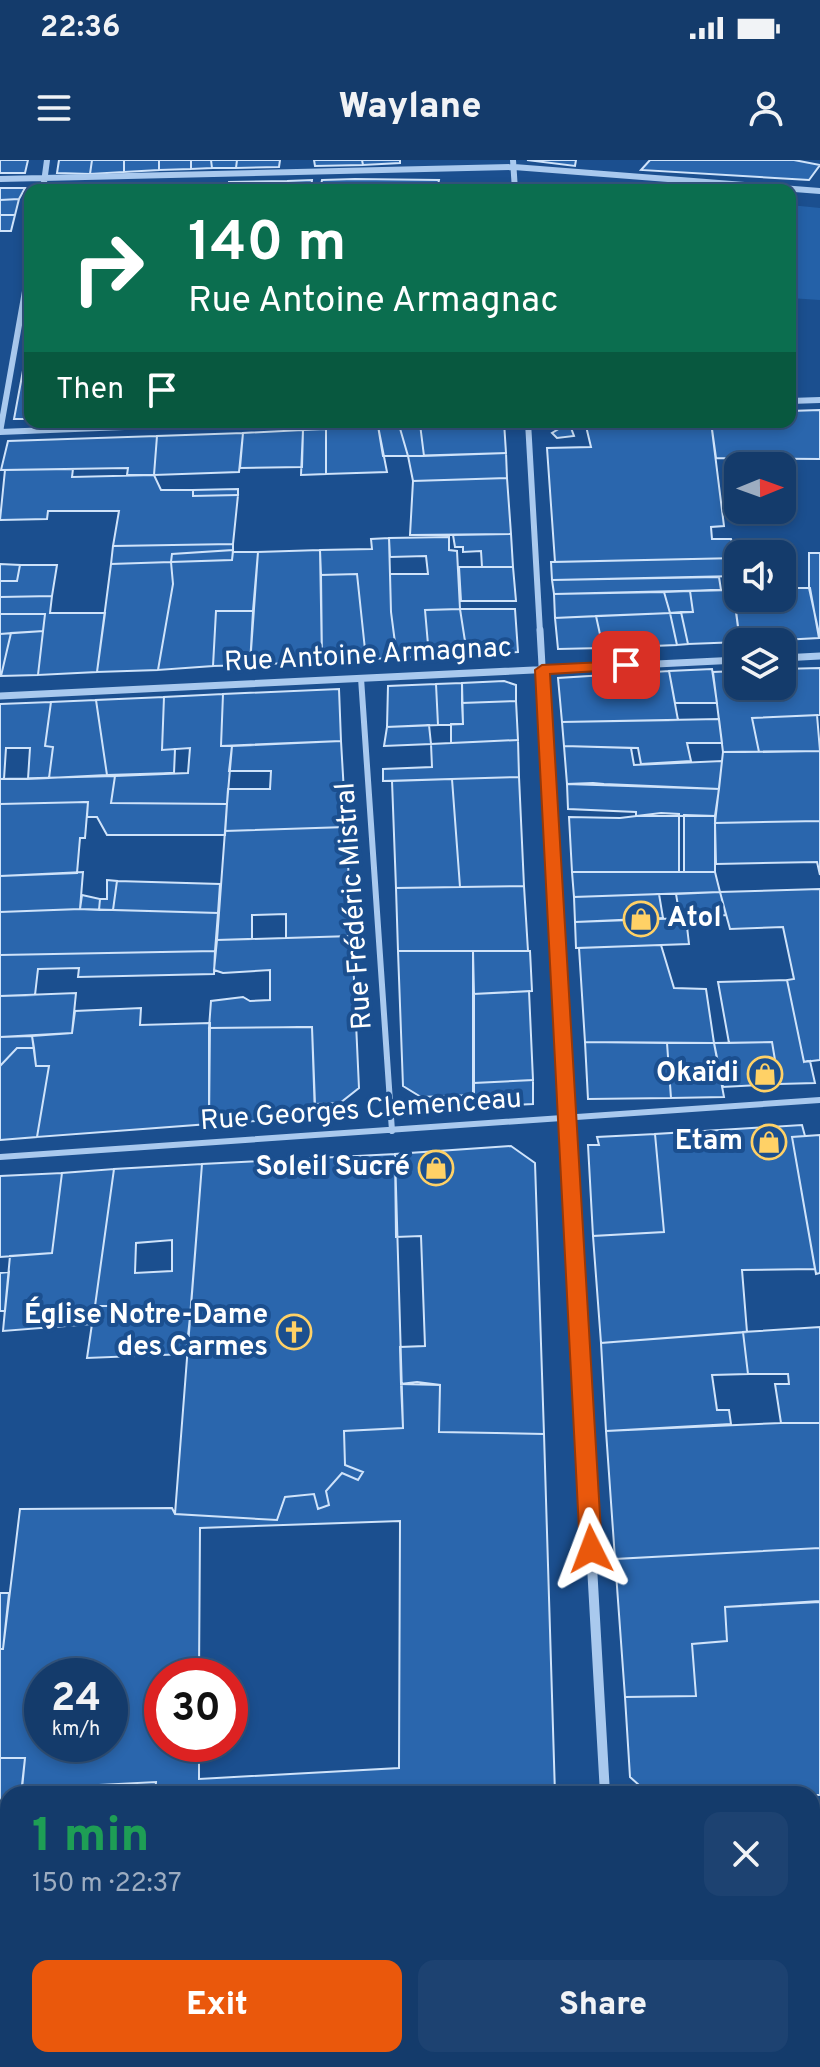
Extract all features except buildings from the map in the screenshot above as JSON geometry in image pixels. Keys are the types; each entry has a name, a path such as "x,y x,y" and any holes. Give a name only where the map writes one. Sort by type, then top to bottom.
{"street":[{"path":"44,184 47,160"},
{"path":"513,164 515,184"},
{"path":"0,179 513,164 740,184"},
{"path":"796,189 820,191"},
{"path":"24,297 0,432 100,428"},
{"path":"796,401 820,400"},
{"path":"528,428 605,1786"},
{"path":"796,657 820,656"},
{"name":"Rue Antoine Armagnac","path":"0,696 724,661"},
{"name":"Rue Frédéric Mistral","path":"361,678 392,1131"},
{"name":"Rue Georges Clemenceau","path":"0,1157 820,1100"}],"shaded area":[{"path":"796,206 820,208 820,300 796,298"}],"place":[{"name":"Atol","path":"641,919"},
{"name":"Okaïdi","path":"765,1074"},
{"name":"Etam","path":"769,1142"},
{"name":"Soleil Sucré","path":"436,1168"},
{"name":"Église Notre-Dame des Carmes","path":"294,1332"}],"route":[{"path":"591,1549 542,670 626,665"}]}
